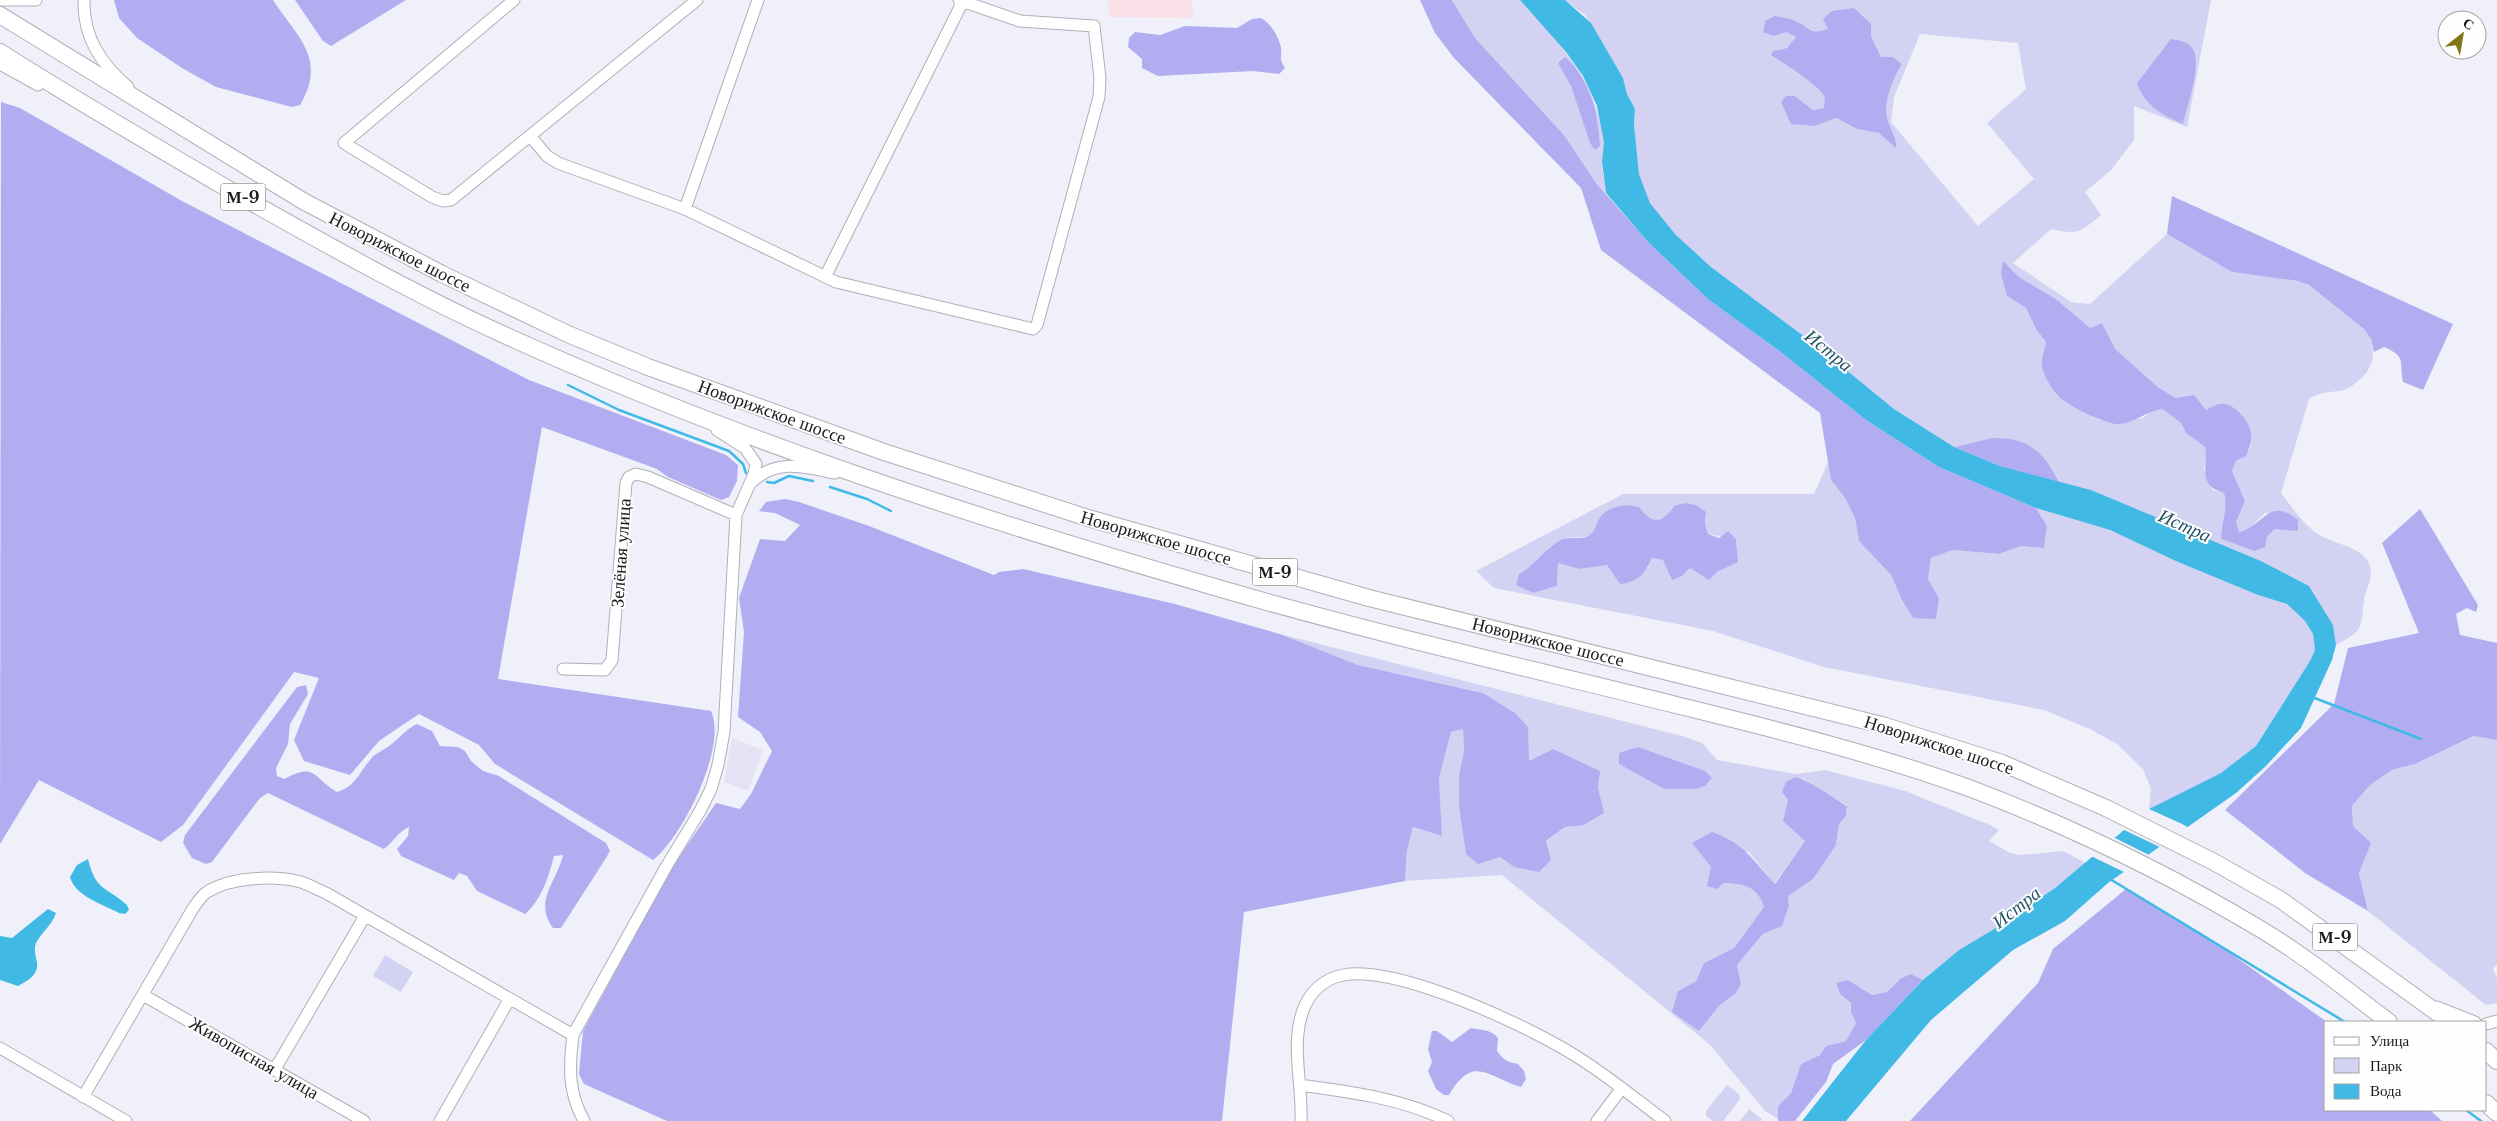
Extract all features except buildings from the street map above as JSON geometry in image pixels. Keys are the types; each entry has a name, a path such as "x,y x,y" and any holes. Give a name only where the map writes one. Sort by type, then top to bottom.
{"highway":[{"name":"Новорижское шоссе","path":"0,15 303,201 508,307 648,367 884,452 1088,518 1322,585 1882,725 2002,763 2106,808 2214,862 2281,900 2449,1021"},
{"name":"Новорижское шоссе","path":"0,52 94,110 289,223 437,302 555,358 659,401 885,483 1083,548 1330,620 1807,739 1925,773 2037,816 2085,837 2194,893 2265,932 2342,986 2388,1021"},
{"path":"2487,1052 2497,1061"},
{"path":"2487,1104 2497,1113"}],"street":[{"path":"1,0 36,0"},
{"path":"84,0 89,36 108,68 130,89 211,146"},
{"path":"514,0 344,143 432,197 443,201 456,198 697,0"},
{"path":"685,209 758,0"},
{"path":"531,137 547,156 558,163 685,209 825,277 1030,329 1037,325 1099,97 1100,78 1094,26 1020,21 961,1 825,277"},
{"path":"0,64 94,110"},
{"path":"584,1121 575,1104 570,1086 569,1064 573,1035 711,789 718,765 724,732 736,515 751,484 756,464 745,448 728,436 659,401"},
{"path":"751,484 773,468 795,465 885,483"},
{"name":"Зелёная улица","path":"563,669 605,670 612,660 626,483 629,477 636,474 648,477 736,515"},
{"path":"83,1097 192,910 206,893 223,885 243,881 280,879 302,882 326,893 573,1035"},
{"path":"275,1069 364,916"},
{"path":"1301,1121 1299,1026 1303,1010 1310,998 1324,983 1343,975 1358,974 1418,986 1508,1019 1572,1053 1665,1121"},
{"name":"Живописная улица","path":"143,994 364,1121"},
{"path":"2420,999 2473,1021"},
{"path":"440,1121 510,1000"},
{"path":"0,1048 126,1121"},
{"path":"1300,1085 1363,1093 1402,1102 1448,1121"},
{"path":"1596,1121 1622,1088"}],"shaded area":[{"path":"114,0 273,0 306,48 310,61 311,74 308,88 300,105 292,107 216,87 182,68 137,38 119,18"},
{"path":"295,0 406,0 331,46 323,41"},
{"path":"1108,0 1191,0 1194,18 1110,17"},
{"path":"1420,0 1452,0 1475,38 1564,135 1596,183 1648,242 1709,300 1782,353 1866,420 1939,467 2036,508 2047,526 2044,548 2021,546 1999,554 1953,550 1931,558 1928,579 1939,598 1936,619 1913,618 1901,598 1891,575 1859,541 1855,518 1845,498 1831,480 1820,413 1601,250 1581,188 1454,58 1435,33"},
{"path":"1854,8 1871,24 1871,36 1881,57 1893,57 1902,64 1892,84 1886,107 1888,121 1895,137 1896,148 1879,133 1857,129 1836,118 1815,126 1791,124 1781,102 1786,96 1795,96 1813,110 1824,108 1824,96 1808,80 1771,55 1773,51 1787,48 1796,37 1786,32 1774,36 1763,32 1765,21 1775,16 1782,17 1800,23 1809,30 1821,31 1828,29 1823,19 1832,11"},
{"path":"1261,18 1273,29 1280,44 1281,61 1285,68 1279,74 1253,71 1158,76 1142,68 1142,59 1128,47 1129,38 1135,32 1160,35 1185,26 1237,28 1252,19"},
{"path":"2171,39 2190,45 2196,58 2195,77 2183,124 2168,117 2149,103 2140,91 2137,83"},
{"path":"1565,57 1581,76 1592,98 1600,146 1595,150 1590,143 1571,86 1558,63"},
{"path":"1,102 20,108 182,201 529,380 726,455 738,465 737,481 729,497 721,500 668,477 657,469 542,427 498,679 711,711 715,727 708,768 689,812 665,849 653,860 495,764 479,745 419,714 379,741 350,775 304,761 294,740 319,678 294,672 183,825 161,842 39,780 0,844"},
{"path":"2172,196 2453,324 2423,390 2403,382 2401,360 2396,354 2384,347 2374,352 2371,340 2365,330 2309,285 2298,281 2232,272 2167,234"},
{"path":"2003,261 2019,277 2056,299 2090,328 2102,323 2115,349 2159,388 2176,398 2194,395 2206,410 2222,404 2229,405 2240,413 2247,421 2251,436 2246,456 2236,461 2232,471 2245,501 2236,522 2239,532 2255,524 2273,511 2288,513 2298,520 2298,531 2275,529 2267,537 2265,547 2254,551 2221,539 2225,511 2224,493 2215,489 2207,480 2205,447 2186,433 2181,423 2162,409 2125,423 2114,424 2088,414 2062,400 2053,389 2042,369 2046,342 2036,329 2026,308 2007,296 2001,274"},
{"path":"1992,438 2015,440 2033,448 2047,462 2059,482 2000,466 1954,447"},
{"path":"785,499 869,526 994,575 999,572 1023,569 1175,604 1280,634 1358,665 1483,693 1515,713 1528,727 1529,761 1553,749 1600,771 1598,787 1604,813 1584,825 1565,827 1546,841 1551,860 1539,872 1514,867 1500,857 1478,864 1466,854 1459,806 1459,775 1464,751 1463,729 1451,732 1439,778 1442,836 1413,827 1407,851 1405,881 1244,912 1222,1121 667,1121 584,1084 579,1074 583,1031 673,866 716,803 740,809 751,794 772,751 760,732 738,717 744,632 739,598 760,539 785,541 800,525 775,513 759,511 766,502"},
{"path":"1685,503 1696,505 1706,512 1705,523 1708,534 1719,538 1728,531 1736,539 1738,562 1717,572 1709,580 1690,568 1682,576 1672,580 1663,560 1652,558 1647,569 1640,576 1626,583 1620,584 1607,565 1579,569 1558,563 1557,586 1533,593 1516,585 1519,574 1555,544 1568,538 1588,536 1601,516 1611,509 1628,505 1639,507 1648,517 1657,520 1666,516 1674,506"},
{"path":"2420,509 2478,605 2476,612 2467,608 2456,614 2460,635 2497,643 2497,740 2474,736 2415,764 2392,770 2370,785 2352,806 2353,826 2371,843 2359,873 2368,911 2305,873 2225,810 2334,704 2348,648 2419,633 2382,543"},
{"path":"306,685 308,694 290,724 288,744 276,768 277,776 284,779 294,774 308,772 337,792 343,790 356,779 374,756 417,724 432,731 440,746 458,747 465,751 471,761 483,771 499,776 606,843 610,851 561,928 553,928 547,918 545,909 548,892 563,855 554,856 547,880 540,895 531,909 525,914 477,891 467,876 459,873 454,880 401,856 397,849 408,836 409,827 402,831 384,849 268,793 260,798 212,862 206,864 192,858 183,843 185,835 297,687"},
{"path":"732,738 763,750 748,791 724,782"},
{"path":"1638,747 1705,771 1712,778 1705,786 1695,789 1664,789 1619,764 1619,753"},
{"path":"1795,777 1813,785 1847,806 1846,816 1839,824 1836,845 1813,879 1788,896 1789,906 1782,926 1763,934 1737,965 1741,984 1736,993 1719,1006 1699,1031 1672,1012 1678,991 1696,981 1704,963 1734,948 1764,907 1754,890 1744,885 1724,883 1717,889 1707,886 1711,867 1692,843 1712,832 1724,837 1741,847 1775,884 1805,841 1783,821 1788,800 1782,792 1786,782"},
{"path":"2126,889 2203,934 2326,1021 2324,1021 2324,1111 2431,1111 2442,1121 1910,1121 2038,983 2053,949"},
{"path":"1911,974 1923,980 1866,1040 1833,1064 1826,1082 1795,1121 1778,1121 1778,1106 1791,1093 1801,1064 1820,1055 1826,1046 1846,1041 1856,1023 1851,1012 1851,1003 1840,994 1836,983 1848,980 1872,995 1887,992 1901,978"},
{"path":"1471,1028 1489,1031 1498,1038 1497,1051 1501,1057 1518,1064 1524,1071 1526,1079 1521,1087 1489,1074 1473,1072 1465,1075 1449,1095 1444,1095 1436,1089 1428,1071 1432,1062 1428,1049 1432,1031 1437,1031 1452,1042"}],"green space":[{"path":"1452,0 1520,0 1561,47 1584,80 1593,98 1604,139 1602,166 1606,193 1596,183 1564,135 1475,38"},
{"path":"1565,0 2211,0 2187,127 2134,106 2134,140 2111,170 2085,192 2101,215 2088,226 2078,231 2068,232 2051,229 2013,263 2071,302 2090,304 2167,234 2232,272 2298,281 2309,285 2365,330 2373,352 2373,358 2368,371 2348,388 2320,394 2309,399 2281,493 2300,517 2317,533 2358,551 2368,561 2371,571 2370,579 2364,600 2361,623 2356,632 2336,645 2333,625 2309,586 2261,561 2091,490 2059,482 2051,467 1992,438 1954,447 1894,409 1817,346 1711,267 1675,234 1650,203 1639,174 1634,124 1635,109 1627,94 1623,78 1585,15","holes":["1765,21 1797,21 1806,29 1818,32 1871,24 1871,36 1881,57 1893,57 1902,64 1892,84 1886,107 1896,147 1879,133 1857,129 1836,118 1815,126 1795,96 1813,110 1824,108 1824,96 1817,87 1773,51 1787,48 1796,37 1786,32 1763,32","1920,34 2018,43 2026,89 1987,123 2034,179 1978,226 1891,122 1894,97","2196,61 2183,124 2143,74 2151,67","2003,262 2019,277 2056,299 2090,328 2102,323 2114,349 2159,388 2176,398 2206,410 2216,405 2250,428 2251,446 2246,456 2236,461 2232,471 2245,501 2236,522 2239,532 2250,528 2266,512 2275,529 2254,551 2221,539 2225,511 2224,493 2213,490 2204,469 2207,458 2205,447 2186,433 2181,423 2162,409 2151,411 2143,418 2131,419 2121,424 2099,420 2057,396 2042,364 2046,342 2036,329 2026,308 2007,296"]},
{"path":"1829,460 1831,480 1845,498 1855,518 1859,541 1891,575 1901,598 1939,598 1928,579 1931,558 1953,550 1999,554 2021,546 2043,548 2047,526 2036,508 2110,530 2178,562 2258,595 2287,604 2305,621 2313,634 2315,650 2256,746 2221,773 2149,809 2151,789 2143,769 2117,744 2090,729 2044,710 1824,667 1713,631 1494,588 1476,571 1623,494 1814,494","holes":["1706,512 1705,523 1708,534 1736,539 1737,562 1717,572 1690,568 1682,576 1663,560 1652,558 1648,568 1601,565 1579,569 1558,563 1557,586 1533,593 1519,574 1556,543 1568,538 1584,537 1592,533 1599,519 1645,516 1657,520 1668,516"]},
{"path":"1280,634 1682,736 1702,743 1717,760 1796,774 1825,770 1905,791 1999,830 1989,841 2010,853 2021,855 2063,851 2086,863 2055,888 1999,926 1959,950 1923,980 1911,974 1901,978 1887,992 1872,995 1848,980 1836,983 1840,994 1851,1003 1851,1012 1856,1023 1846,1041 1826,1046 1820,1055 1801,1064 1791,1093 1778,1106 1778,1119 1765,1111 1709,1044 1502,875 1405,881 1407,851 1413,827 1442,836 1439,778 1451,732 1463,729 1464,751 1459,775 1466,854 1500,857 1514,867 1565,827 1584,825 1604,813 1598,787 1529,761 1484,693 1358,665","holes":["1619,764 1695,789 1664,789","1804,779 1811,786 1847,805 1846,816 1839,824 1836,845 1812,879 1788,896 1789,906 1782,925 1763,934 1737,965 1741,984 1736,993 1719,1006 1699,1031 1678,991 1696,981 1704,963 1734,948 1764,907 1754,890 1744,885 1724,883 1693,844 1749,852 1774,884 1805,841 1788,800"]},
{"path":"2475,736 2497,740 2497,964 2493,969 2497,978 2497,1003 2486,1005 2368,911 2359,873 2370,843 2353,826 2352,806 2370,785 2392,770 2415,764"},
{"path":"385,955 413,972 401,992 373,976"},
{"path":"1727,1085 1739,1094 1740,1099 1723,1121 1713,1121 1706,1116 1706,1111"},
{"path":"1749,1109 1762,1119 1761,1121 1740,1121"}],"water":[{"path":"1520,0 1565,0 1591,23 1623,78 1627,94 1635,109 1634,124 1639,174 1650,203 1675,234 1711,267 1817,346 1894,409 1954,447 2000,466 2091,490 2261,561 2309,586 2333,625 2336,645 2332,660 2301,728 2266,766 2236,793 2108,883 2065,921 2013,950 1931,1020 1846,1121 1802,1121 1866,1040 1923,980 1959,950 1999,926 2055,888 2149,809 2221,773 2256,746 2310,661 2315,650 2313,634 2305,621 2287,604 2258,595 2178,562 2110,530 2036,508 1939,467 1866,420 1782,353 1709,300 1648,242 1606,193 1602,162 1604,142 1597,106 1583,76 1566,52"},
{"path":"88,859 98,883 127,905 129,910 125,914 90,899 73,884 70,877 77,865"},
{"path":"48,909 56,913 36,943 37,968 35,973 18,986 0,980 0,936 12,938"}],"pier":[{"path":"2147,808 2191,829 2162,848 2122,829"},
{"path":"2113,837 2151,856 2126,873 2091,856"}],"waterway":[{"path":"568,385 619,410 729,451 743,464 746,473"},
{"path":"767,482 774,483 789,476 813,481"},
{"path":"830,487 867,499 891,511"},
{"path":"2312,697 2421,739"},
{"path":"2110,879 2343,1021"},
{"path":"2467,1111 2481,1121"}],"water label":[{"name":"Истра","path":"1829,350"},
{"name":"Истра","path":"2185,525"},
{"name":"Истра","path":"2016,907"}]}
